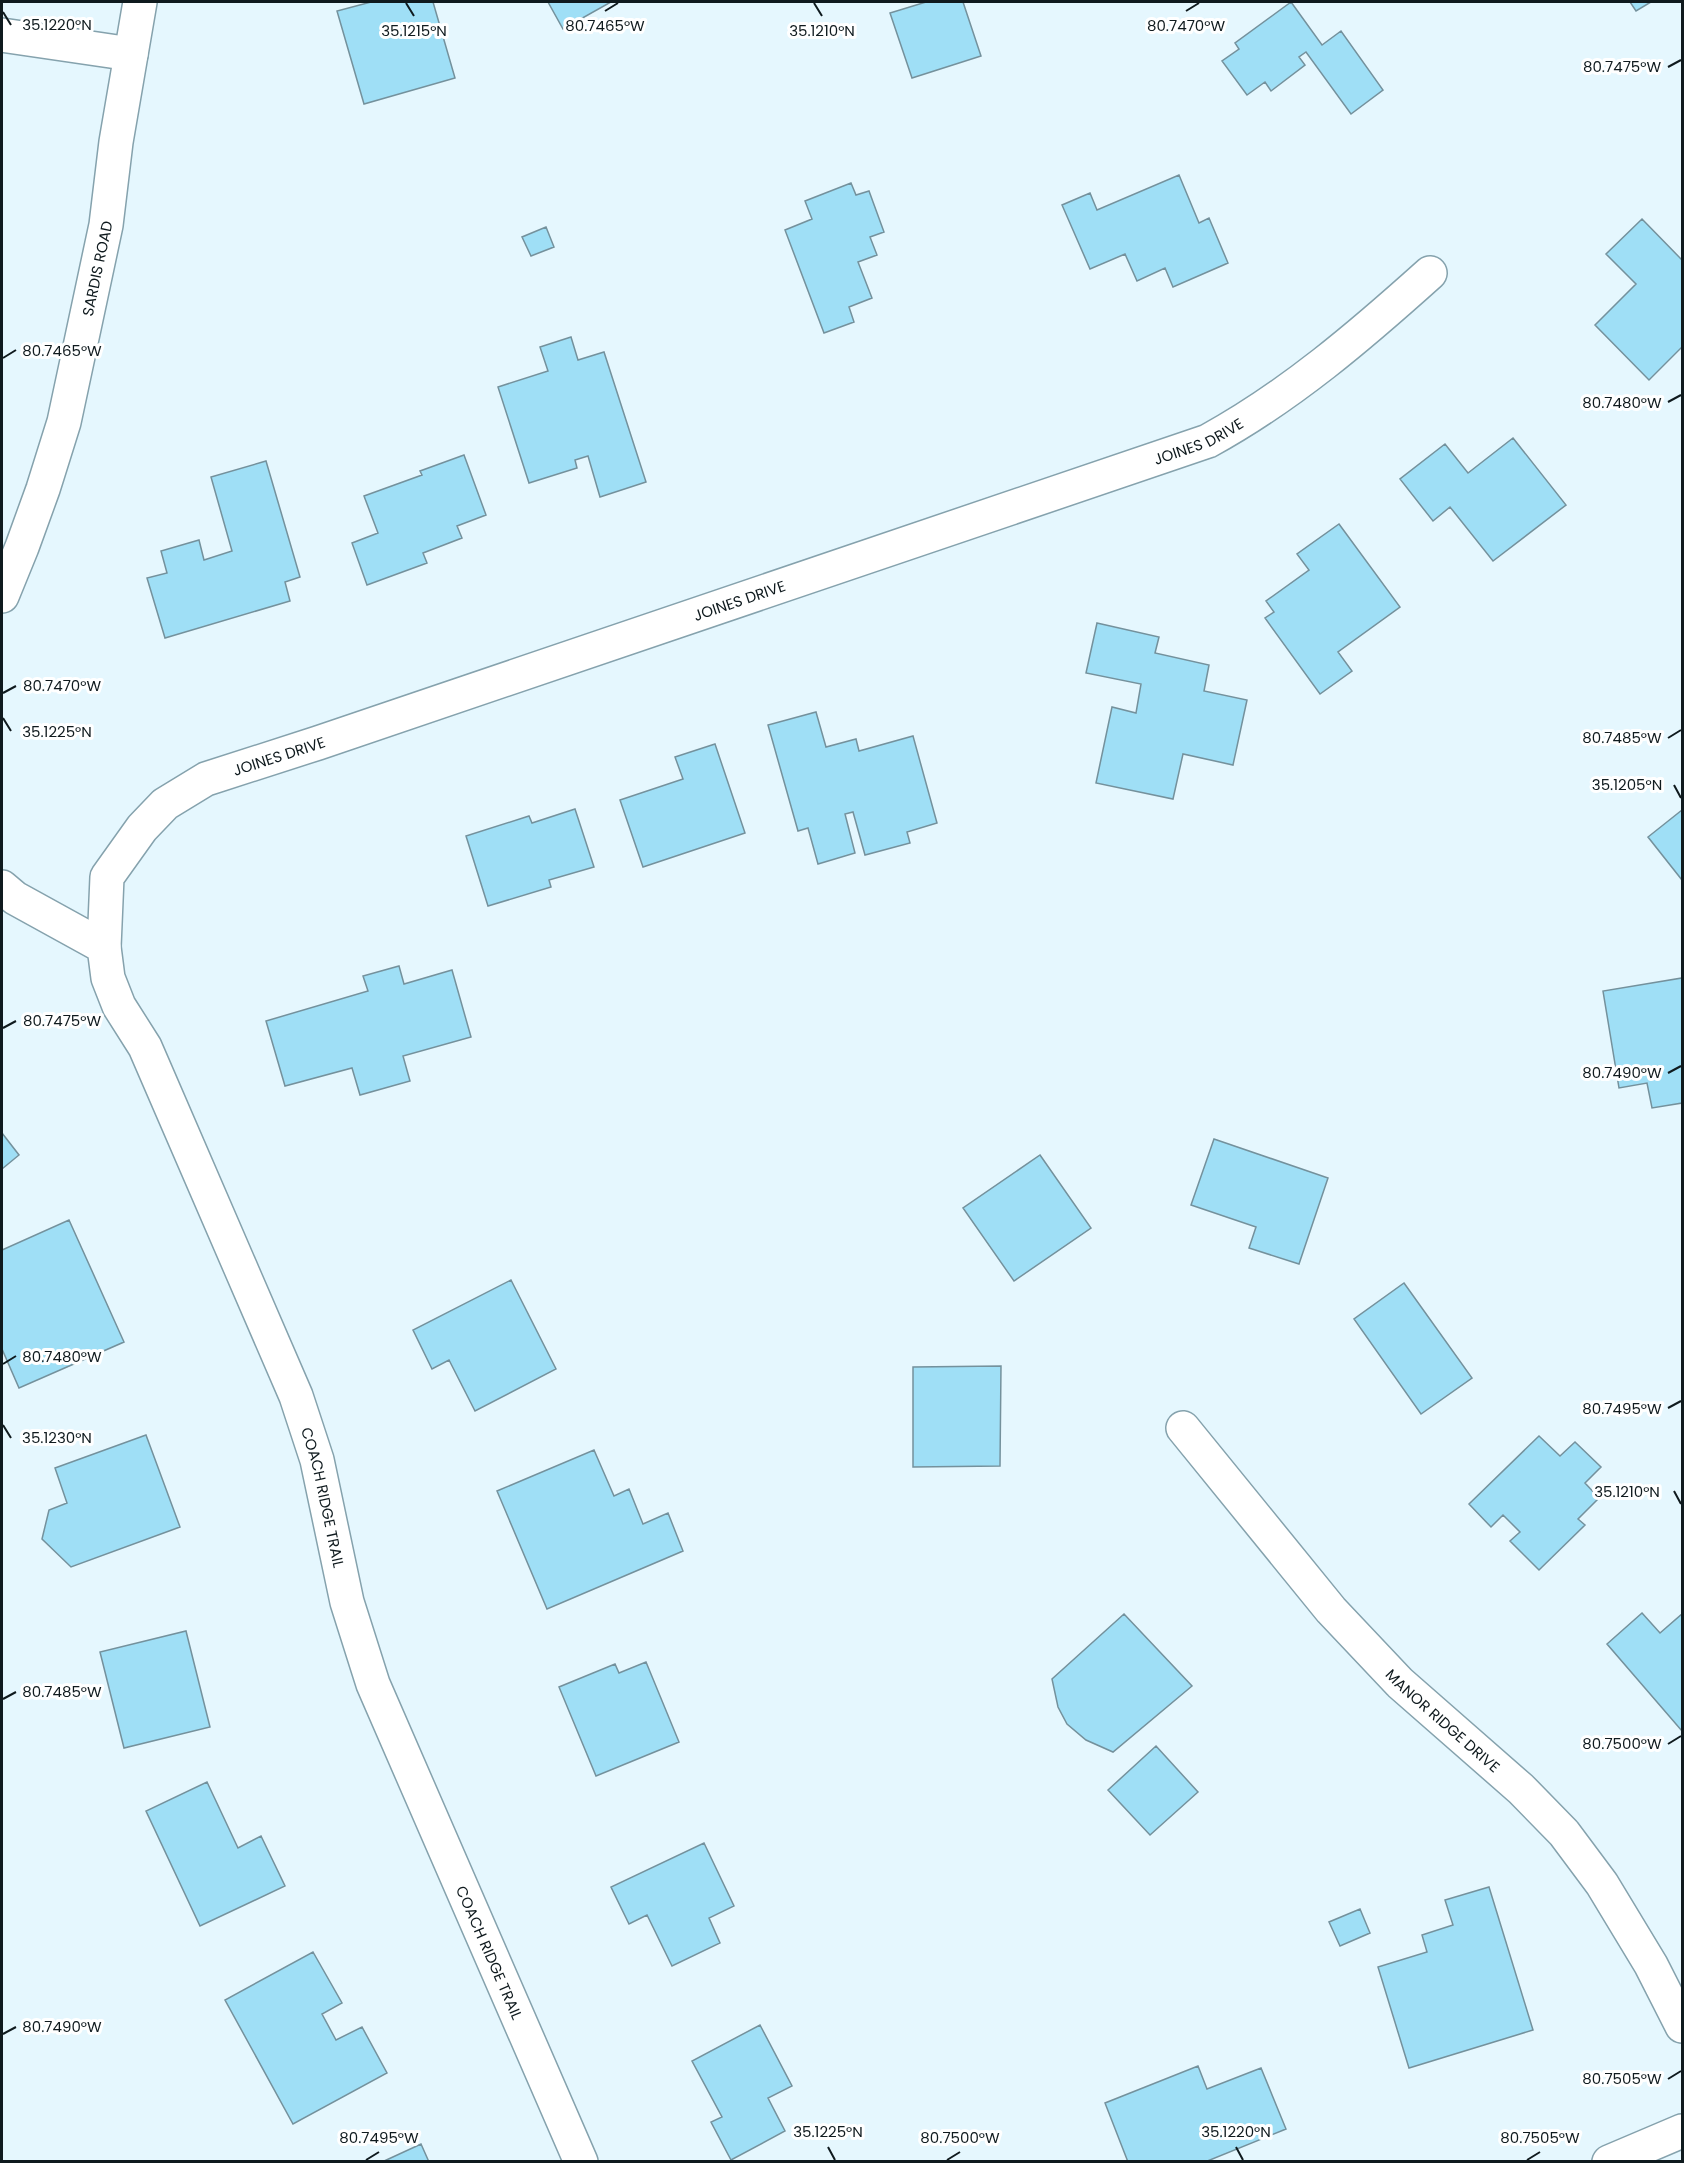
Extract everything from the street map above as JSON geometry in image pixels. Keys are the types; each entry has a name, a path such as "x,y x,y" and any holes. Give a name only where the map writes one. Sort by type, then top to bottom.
{"street":[{"name":"SARDIS ROAD","path":"2,596 44,489 64,422 106,225 116,142 140,2"},
{"path":"2,35 131,54"},
{"name":"JOINES DRIVE","path":"104,947 107,877 142,828 165,804 206,779 1208,441 1249,418 1293,387 1377,320 1430,273"},
{"path":"2,887 15,897 104,947"},
{"name":"COACH RIDGE TRAIL","path":"104,947 108,978 119,1006 145,1047 296,1396 317,1460 348,1602 373,1684 580,2162"},
{"name":"MANOR RIDGE DRIVE","path":"1183,1428 1331,1610 1400,1683 1521,1789 1564,1833 1602,1884 1651,1965 1683,2025"},
{"path":"1609,2162 1683,2131"}],"building":[{"path":"371,2 433,2 455,78 364,104 337,11"},
{"path":"548,2 611,2 563,29"},
{"path":"926,2 963,2 981,56 912,78 890,13"},
{"path":"1291,2 1322,45 1341,31 1383,90 1351,114 1306,52 1299,57 1305,65 1271,91 1265,82 1247,95 1222,61 1239,49 1235,43"},
{"path":"1630,2 1651,2 1636,11"},
{"path":"1179,175 1199,223 1209,218 1228,263 1173,287 1165,268 1137,281 1125,254 1090,269 1062,205 1090,193 1097,210"},
{"path":"851,183 856,195 869,191 884,232 870,237 877,255 858,262 872,298 849,307 854,322 824,333 785,230 812,219 805,201"},
{"path":"1642,219 1682,260 1682,347 1649,380 1595,325 1636,284 1606,254"},
{"path":"546,227 554,247 531,256 522,237"},
{"path":"571,337 578,360 604,352 646,482 600,497 588,456 575,460 577,468 529,483 498,387 548,371 540,347"},
{"path":"1513,438 1566,505 1493,561 1450,507 1433,521 1400,479 1445,444 1468,473"},
{"path":"464,455 486,515 457,526 462,538 423,553 427,563 367,585 352,543 378,533 364,496 422,475 420,471"},
{"path":"266,461 300,577 285,582 290,601 165,638 147,578 167,573 161,551 199,540 204,560 232,551 211,477"},
{"path":"1339,524 1400,607 1338,652 1352,671 1320,694 1265,618 1274,612 1266,601 1309,570 1297,554"},
{"path":"1097,623 1159,637 1155,653 1209,665 1204,691 1247,700 1233,765 1183,754 1173,799 1096,783 1112,707 1136,713 1141,684 1086,673"},
{"path":"816,712 826,747 856,739 859,751 913,736 937,823 907,832 910,843 865,855 853,812 845,814 855,853 818,864 808,828 798,831 768,725"},
{"path":"715,744 745,833 643,867 620,800 683,779 675,757"},
{"path":"575,809 594,867 549,880 551,887 488,906 466,836 529,816 532,823"},
{"path":"1682,810 1682,880 1648,837"},
{"path":"399,966 404,984 452,970 471,1037 403,1056 410,1081 360,1095 352,1068 285,1086 266,1021 368,991 363,976"},
{"path":"1682,978 1682,1103 1652,1108 1647,1083 1619,1088 1603,991"},
{"path":"2,1133 19,1155 2,1169"},
{"path":"1214,1139 1328,1178 1299,1264 1249,1248 1256,1227 1191,1205"},
{"path":"1040,1155 1091,1228 1014,1281 963,1208"},
{"path":"69,1220 124,1342 19,1388 2,1349 2,1250"},
{"path":"511,1280 556,1369 475,1411 449,1360 432,1369 413,1330"},
{"path":"1404,1283 1472,1378 1421,1414 1354,1319"},
{"path":"1001,1366 1000,1466 913,1467 913,1367"},
{"path":"146,1435 180,1527 71,1567 42,1539 49,1510 67,1503 55,1468"},
{"path":"1539,1436 1560,1456 1575,1442 1601,1467 1585,1483 1599,1498 1578,1519 1585,1525 1539,1570 1510,1541 1520,1532 1503,1515 1491,1527 1469,1504"},
{"path":"594,1450 614,1496 629,1489 643,1524 668,1513 683,1551 547,1609 497,1491"},
{"path":"1642,1613 1660,1633 1682,1614 1682,1731 1607,1644"},
{"path":"1124,1614 1192,1686 1113,1752 1086,1740 1067,1724 1058,1707 1052,1679"},
{"path":"186,1631 210,1727 124,1748 100,1652"},
{"path":"646,1662 679,1742 596,1776 559,1687 615,1664 619,1673"},
{"path":"1156,1746 1198,1792 1150,1835 1108,1790"},
{"path":"207,1782 238,1848 261,1836 285,1886 200,1926 146,1811"},
{"path":"704,1843 734,1906 709,1918 720,1943 672,1966 647,1915 629,1924 611,1887"},
{"path":"1489,1887 1533,2030 1409,2068 1378,1967 1427,1952 1422,1935 1453,1925 1445,1900"},
{"path":"1360,1909 1370,1933 1340,1946 1329,1922"},
{"path":"313,1952 342,2003 322,2014 336,2040 362,2027 387,2073 293,2124 225,2000"},
{"path":"760,2025 792,2086 768,2098 785,2131 731,2160 711,2122 722,2117 692,2061"},
{"path":"1198,2066 1207,2089 1261,2068 1286,2129 1205,2162 1128,2162 1105,2103"},
{"path":"421,2144 429,2162 382,2162"}]}
